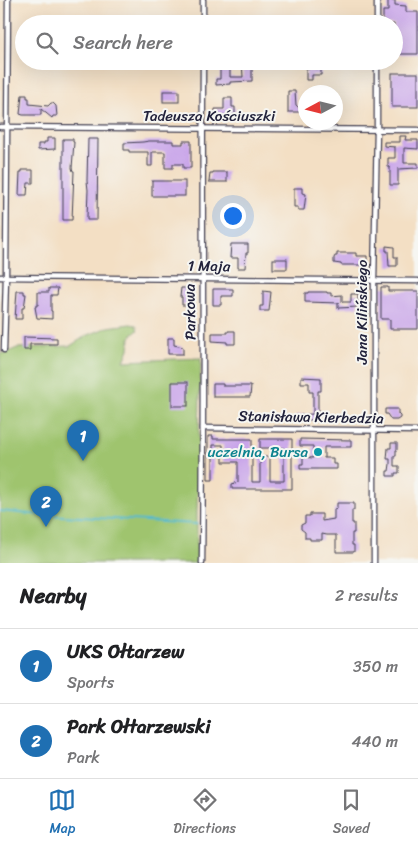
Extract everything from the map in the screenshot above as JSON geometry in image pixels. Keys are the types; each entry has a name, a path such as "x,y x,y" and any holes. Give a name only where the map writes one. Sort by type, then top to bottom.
{"street":[{"path":"4,350 8,0"},
{"path":"203,15 204,0"},
{"path":"378,0 378,15"},
{"name":"Parkowa","path":"202,563 203,70"},
{"name":"Jana Kilińskiego","path":"374,563 374,280 377,70"},
{"name":"Tadeusza Kościuszki","path":"0,127 418,130"},
{"name":"1 Maja","path":"0,277 418,280"},
{"name":"Stanisława Kierbedzia","path":"203,428 418,431"}],"green space":[{"path":"136,325 138,330 130,337 129,349 124,361 201,358 197,563 0,563 0,353 6,353 17,348 70,346 86,336 108,327"}],"building":[{"path":"388,0 395,0 395,5 406,6 406,12 418,12 418,54 403,54 403,15 383,15 383,11 388,11"},
{"path":"220,70 230,70 230,77 243,77 243,70 252,70 252,81 216,85 216,79 220,79"},
{"path":"306,70 321,70 321,75 312,75 312,80 306,80"},
{"path":"392,73 418,73 418,107 392,107"},
{"path":"163,91 179,91 179,102 163,102"},
{"path":"288,91 295,91 298,112 288,112"},
{"path":"22,95 27,95 29,104 48,106 53,103 56,106 57,116 52,118 41,109 41,115 20,114"},
{"path":"224,98 232,98 232,107 235,107 235,115 215,115 215,109 224,109"},
{"path":"400,136 406,136 405,140 418,140 418,149 404,148 404,163 418,163 418,168 398,169 398,185 390,185 388,158 395,158 395,147 384,146 384,142 400,142"},
{"path":"47,138 55,138 55,149 38,150 38,144 47,142"},
{"path":"63,139 73,139 74,142 72,220 63,220"},
{"path":"88,139 98,139 97,220 87,220"},
{"path":"173,141 173,144 183,144 183,141 191,141 191,168 183,168 183,164 173,164 173,168 165,168 165,152 152,152 152,166 148,166 148,152 129,152 129,150 124,150 124,143"},
{"path":"22,170 33,170 33,183 28,183 27,195 19,195 20,172"},
{"path":"227,172 227,182 209,182 210,173"},
{"path":"152,181 185,181 185,196 152,196"},
{"path":"294,188 302,188 302,193 306,194 304,210 298,210 298,207 294,207"},
{"path":"231,244 248,244 245,268 238,268 238,258 230,258"},
{"path":"386,246 394,247 394,257 397,257 397,266 389,266"},
{"path":"337,253 356,253 356,256 367,256 367,265 341,265 334,263"},
{"path":"273,259 287,259 287,269 273,269"},
{"path":"381,287 388,287 388,291 418,291 418,329 390,329 390,319 381,319"},
{"path":"49,288 58,288 57,295 51,295 52,319 37,318 35,307 38,305 38,292 49,292"},
{"path":"181,288 190,288 190,305 182,305 182,297 180,297"},
{"path":"213,289 233,289 233,296 221,296 221,305 213,305"},
{"path":"17,291 24,291 24,294 26,294 24,308 22,308 22,319 15,319"},
{"path":"263,291 271,292 269,311 260,311 260,306 263,306"},
{"path":"327,292 331,293 331,296 342,295 342,302 351,302 351,294 358,294 358,307 338,308 338,303 340,303 305,302 305,293"},
{"path":"228,331 235,331 235,344 212,341 212,333 228,333"},
{"path":"24,337 57,338 57,344 30,344 30,350 24,350"},
{"path":"168,338 174,338 174,345 183,347 183,354 168,354"},
{"path":"301,377 321,378 321,391 318,391 318,420 296,420 296,415 313,414 313,392 309,392 309,383 301,383"},
{"path":"172,382 188,382 188,406 172,406"},
{"path":"213,384 251,386 250,397 213,397"},
{"path":"385,409 398,409 400,418 391,420 385,414"},
{"path":"208,436 213,436 213,439 252,439 252,482 260,482 260,457 270,457 270,481 284,481 284,448 260,448 260,439 292,439 292,489 232,489 232,484 238,482 238,462 223,462 223,445 213,445 213,480 208,480"},
{"name":"uczelnia, Bursa","path":"300,439 351,440 351,447 324,447 324,458 333,458 333,464 337,464 337,469 300,469 300,464 303,464 303,457 313,458 313,446 300,446"},
{"path":"391,443 397,443 394,466 399,466 399,473 395,473 395,476 387,476 390,464 390,459 387,459 388,448 391,448"},
{"path":"337,503 354,503 354,510 352,510 354,533 352,533 352,545 354,545 354,552 336,552 336,535 322,534 322,540 310,540 310,538 305,538 305,532 301,529 301,525 305,523 305,516 310,516 310,514 322,514 322,521 334,519 334,509 337,508"}],"waterway":[{"path":"0,511 197,524"}],"place":[{"name":"uczelnia, Bursa","path":"318,452"},
{"name":"UKS Ołtarzew","path":"83,461"},
{"name":"Park Ołtarzewski","path":"46,527"}]}
